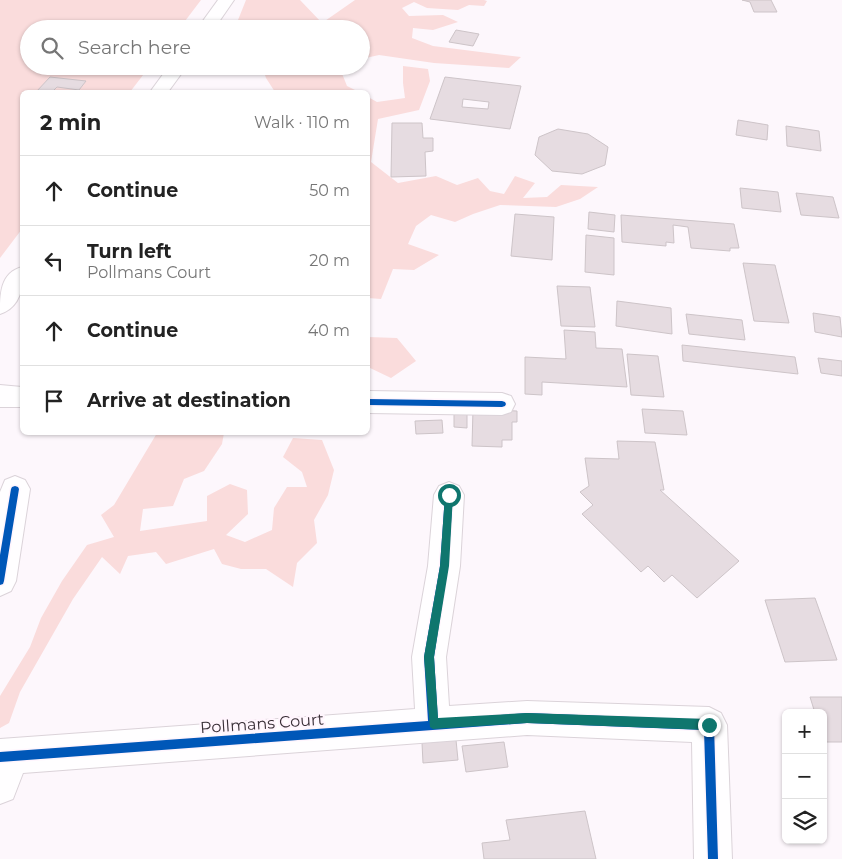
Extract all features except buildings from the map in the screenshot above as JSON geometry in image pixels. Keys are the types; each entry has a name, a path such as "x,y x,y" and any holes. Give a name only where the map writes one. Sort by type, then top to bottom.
{"street":[{"path":"212,20 226,0"},
{"path":"160,90 171,75"},
{"path":"0,305 20,278"},
{"path":"0,396 20,396"},
{"path":"370,402 502,404"},
{"path":"0,581 15,489"},
{"path":"433,724 429,657 444,566 449,495"},
{"name":"Pollmans Court","path":"4,767 433,724 527,718 709,725 713,859"}],"shaded area":[{"path":"0,0 201,0 186,20 20,20 20,75 143,75 132,90 20,90 20,232 0,258"},
{"path":"246,0 300,0 319,20 238,20"},
{"path":"355,0 484,0 487,1 484,6 469,5 458,10 427,8 414,2 402,8 409,16 443,15 458,22 433,30 413,28 412,38 433,46 521,57 509,68 434,63 379,55 370,57 370,20 326,20"},
{"path":"403,66 428,69 430,81 419,110 378,119 371,162 398,183 436,176 457,185 478,178 490,191 504,194 515,176 535,183 523,198 547,197 561,185 598,187 580,199 556,207 500,205 455,222 431,215 416,226 408,244 439,255 414,270 393,269 381,299 370,298 370,98 377,102 405,98"},
{"path":"265,75 343,75 347,86 355,90 274,90"},
{"path":"370,337 397,338 416,361 391,378 370,368"},
{"path":"156,435 224,435 222,444 204,471 184,479 173,506 143,509 140,531 207,521 207,496 230,484 247,490 248,514 226,535 245,542 272,530 274,508 287,487 307,487 302,472 283,457 293,438 322,440 334,470 328,495 314,520 317,543 297,563 293,587 266,569 241,569 222,564 214,549 166,564 156,552 128,556 120,574 102,557 73,599 20,692 9,723 0,728 0,696 30,647 41,618 62,581 87,545 114,537 101,515 114,505"}],"cycle path":[{"path":"370,402 502,404"},
{"path":"0,581 15,489"},
{"path":"433,723 429,657 444,566 449,495"},
{"path":"0,757 527,718 709,725 713,859"}],"route":[{"path":"449,495 444,566 429,657 433,724 527,718 709,725"}]}
